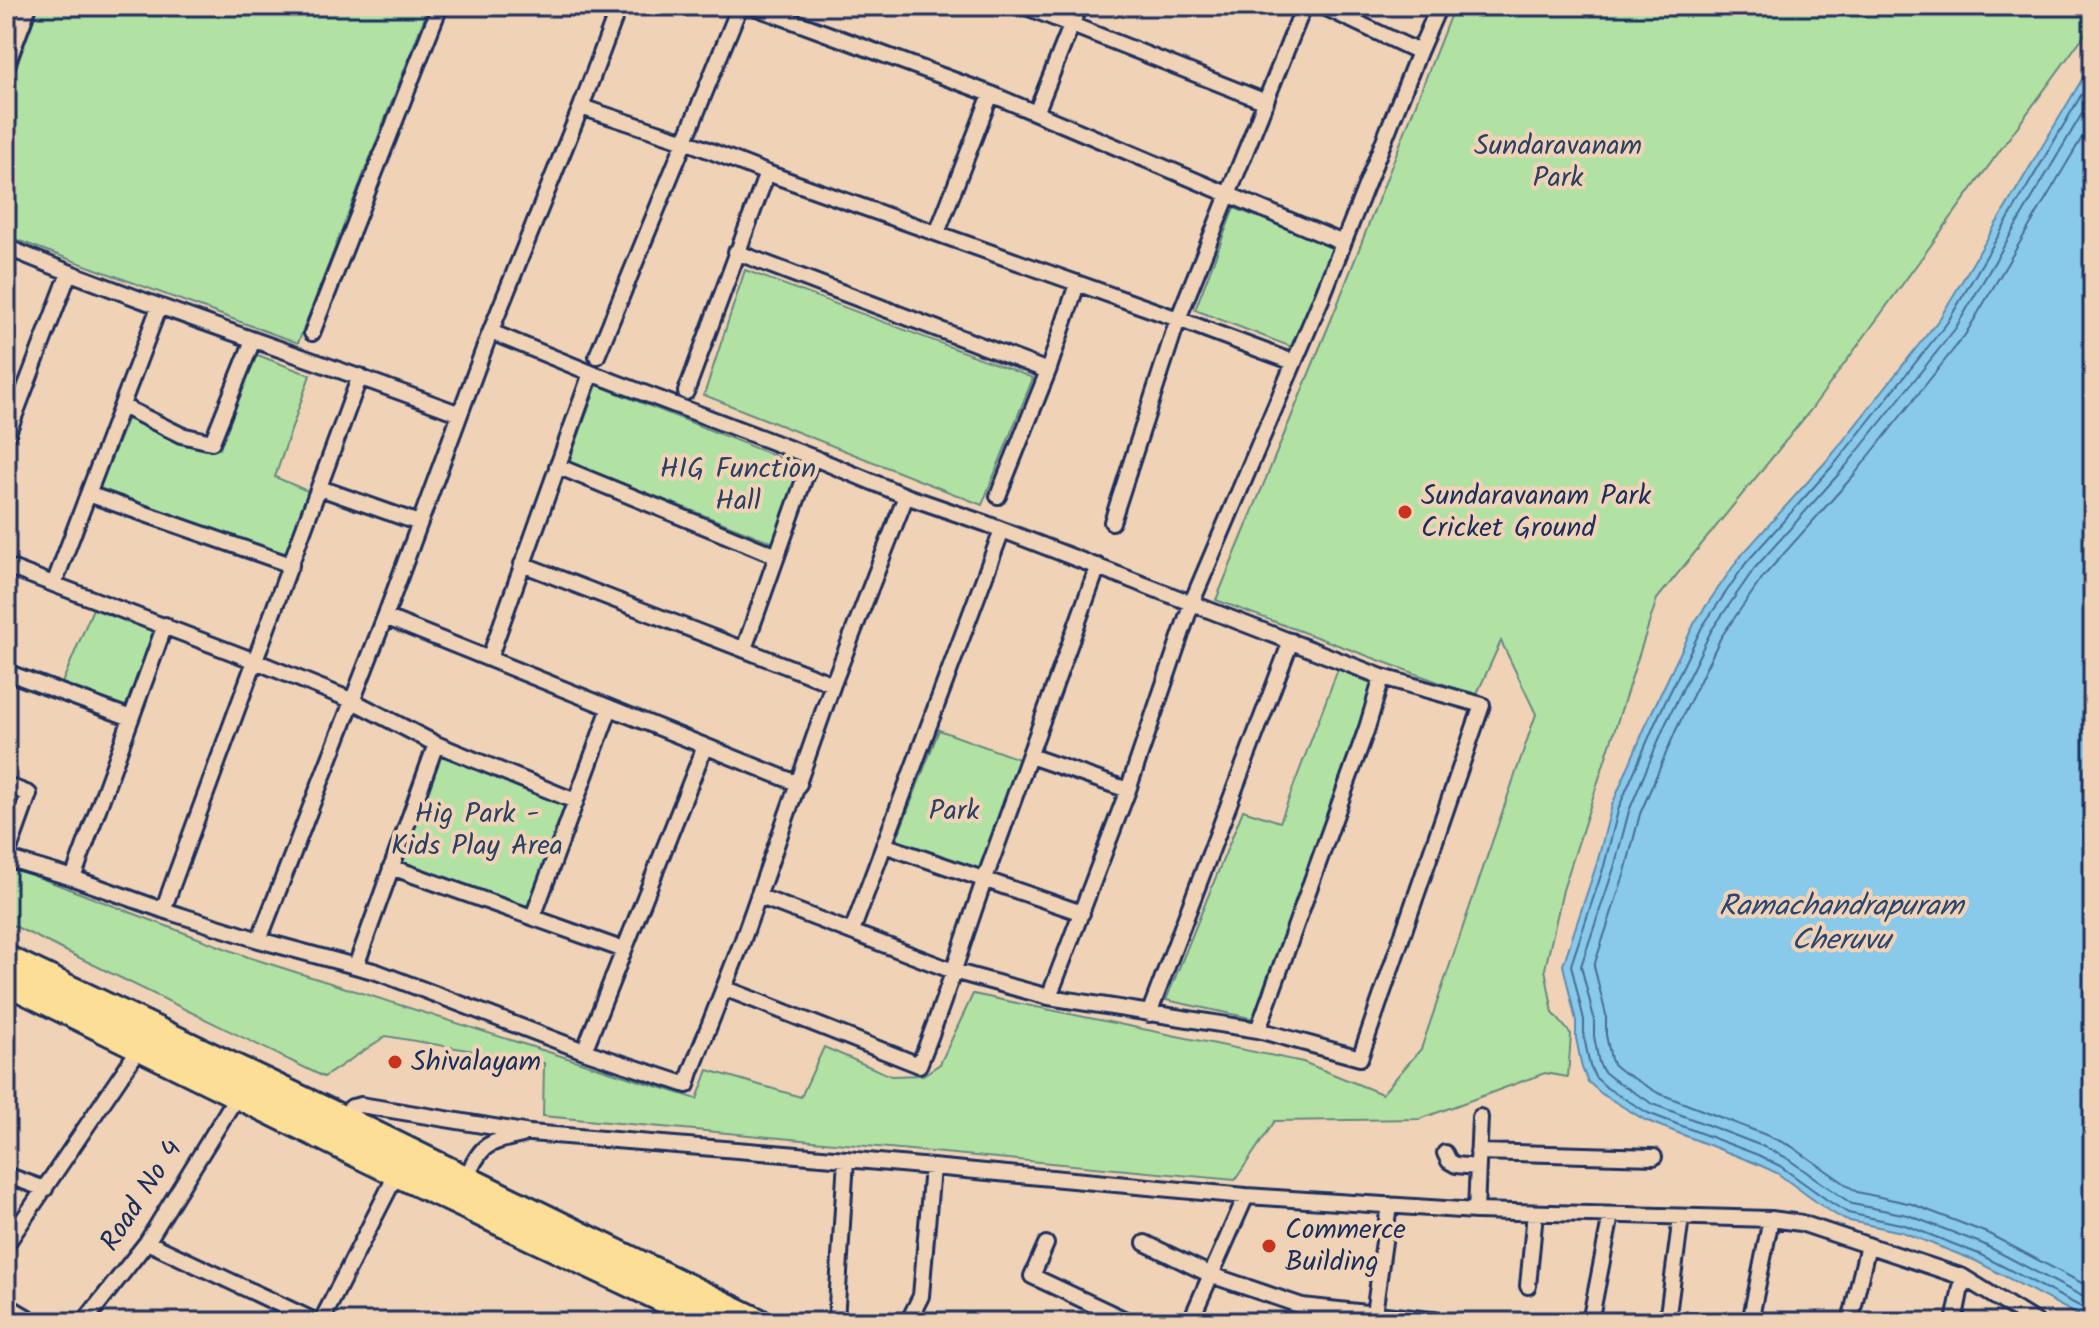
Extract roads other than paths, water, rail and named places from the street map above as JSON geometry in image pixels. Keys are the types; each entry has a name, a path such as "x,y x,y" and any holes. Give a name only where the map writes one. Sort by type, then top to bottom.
{"highway":[{"path":"6,959 758,1322"},
{"path":"6,981 700,1319"}],"street":[{"path":"6,67 29,6"},
{"path":"312,333 440,6"},
{"path":"259,940 619,6"},
{"path":"597,356 740,6"},
{"path":"752,6 991,94 1343,243"},
{"path":"1024,6 1266,102"},
{"path":"1036,113 1079,6"},
{"path":"1112,522 1178,319 1304,6"},
{"path":"1322,6 1419,52"},
{"path":"1049,997 1128,790 1192,602 1322,297 1439,6"},
{"path":"937,233 991,94"},
{"path":"581,107 685,141 1293,362"},
{"path":"686,392 767,173"},
{"path":"6,247 159,307 460,414"},
{"path":"736,252 1048,371"},
{"path":"6,438 69,273"},
{"path":"998,496 1048,371 1077,284"},
{"path":"54,584 159,307"},
{"path":"491,332 906,496 1098,566 1382,677 1482,705 1360,1058 1258,1030 1049,997 953,971 758,896"},
{"path":"122,406 181,435 212,442 253,340"},
{"path":"489,659 591,373"},
{"path":"163,910 360,376"},
{"path":"744,649 812,457"},
{"path":"557,466 777,556"},
{"path":"320,488 419,523"},
{"path":"88,494 291,565"},
{"path":"6,785 29,794 6,858 259,940 377,972 584,1051 687,1085 833,684 906,496"},
{"path":"852,931 1002,530"},
{"path":"522,564 833,684"},
{"path":"6,566 165,625 351,700 436,744 575,801"},
{"path":"724,988 919,1065 938,1020 1098,566"},
{"path":"385,617 799,784"},
{"path":"73,878 165,625"},
{"path":"1149,1014 1291,641"},
{"path":"6,672 131,718"},
{"path":"1258,1030 1367,728 1382,677"},
{"path":"533,917 610,708"},
{"path":"356,966 436,744"},
{"path":"584,1051 705,746"},
{"path":"1030,756 1128,790"},
{"path":"884,845 1082,913"},
{"path":"391,867 624,950"},
{"path":"6,1245 141,1046"},
{"name":"Road No 4","path":"84,1322 147,1242 238,1094"},
{"path":"340,1118 352,1107 361,1105 530,1133 1246,1196 1476,1211 1771,1219 1801,1223 1963,1277 2036,1322"},
{"path":"1476,1211 1480,1117"},
{"path":"465,1180 485,1146 530,1133"},
{"path":"1478,1152 1654,1157"},
{"path":"1445,1153 1449,1161 1456,1165 1477,1167"},
{"path":"836,1322 846,1159"},
{"path":"908,1322 921,1296 932,1167"},
{"path":"147,1242 319,1322 397,1173"},
{"path":"6,1175 45,1189"},
{"path":"1190,1322 1246,1196"},
{"path":"1374,1314 1389,1205"},
{"path":"1528,1286 1535,1213"},
{"path":"1590,1322 1611,1215"},
{"path":"1667,1322 1681,1217"},
{"path":"1750,1322 1771,1219"},
{"path":"1145,1243 1211,1275 1302,1306 1450,1322"},
{"path":"1046,1244 1032,1276 1098,1316 1130,1322"},
{"path":"1850,1322 1868,1245"},
{"path":"1954,1322 1963,1277"},
{"path":"6,1305 35,1322"}],"water":[{"name":"Ramachandrapuram Cheruvu","path":"2093,61 2091,1322 1976,1261 1902,1232 1845,1220 1777,1173 1645,1120 1602,1094 1588,1082 1582,1068 1576,1021 1563,965 1597,863 1612,805 1695,622 1739,558 1831,456 1940,318"}],"place":[{"name":"Sundaravanam Park Cricket Ground","path":"1405,512"},
{"name":"Shivalayam","path":"395,1062"},
{"name":"Commerce Building","path":"1269,1246"}],"park label":[{"name":"Sundaravanam Park","path":"1558,162"},
{"name":"HIG Function Hall","path":"738,485"},
{"name":"Park","path":"954,811"},
{"name":"Hig Park - Kids Play Area","path":"477,830"}]}
